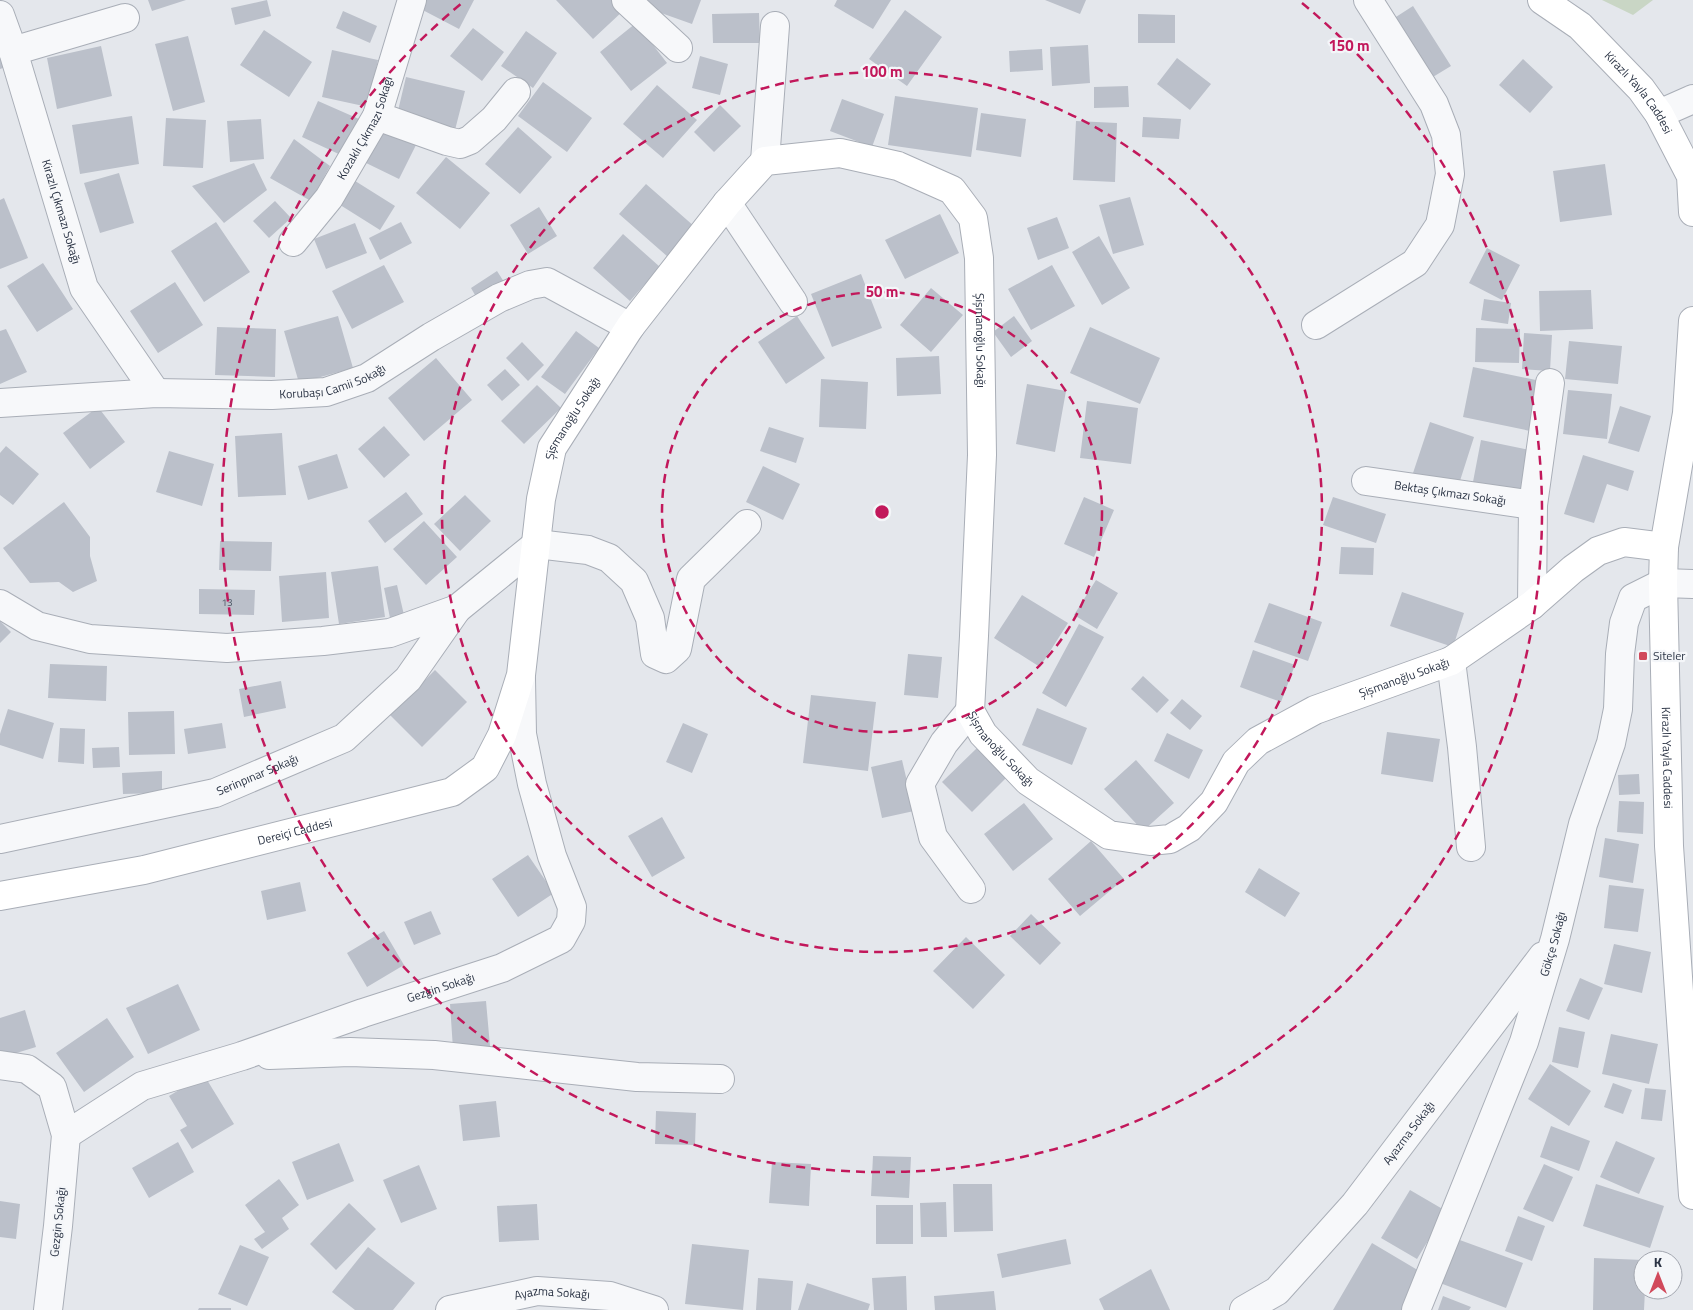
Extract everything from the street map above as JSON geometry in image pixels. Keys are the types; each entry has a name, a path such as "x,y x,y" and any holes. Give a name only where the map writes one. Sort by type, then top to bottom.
{"street":[{"name":"Kozaklı Çıkmazı Sokağı","path":"293,242 329,198 377,116 412,0"},
{"path":"626,0 678,48"},
{"path":"1316,325 1415,263 1440,225 1450,174 1446,136 1434,104 1368,0"},
{"name":"Kirazlı Yayla Caddesi","path":"1542,0 1580,26 1641,89 1659,114 1692,176 1693,212"},
{"name":"Kirazlı Çıkmazı Sokağı","path":"0,15 13,51 84,288 156,393"},
{"path":"13,51 125,18"},
{"path":"765,161 775,26"},
{"path":"377,116 460,144 470,140 494,119 516,92"},
{"path":"1659,114 1693,99"},
{"name":"Şişmanoğlu Sokağı","path":"521,676 541,499 552,448 630,327 726,203 765,161 840,153 898,166 952,190 973,218 979,258 982,455 970,711 983,734 1028,782 1109,835 1150,841 1170,839 1190,828 1214,802 1236,762 1258,741 1316,710 1451,661 1532,605 1573,569 1598,551 1624,542 1664,547"},
{"path":"726,203 793,302"},
{"name":"Korubaşı Camii Sokağı","path":"0,403 156,393 272,395 326,392 367,378 430,337 499,298 530,284 547,282 630,327"},
{"name":"Kirazlı Yayla Caddesi","path":"1693,321 1687,413 1664,547 1663,583 1669,846 1693,1195"},
{"path":"1532,605 1533,505 1550,383"},
{"name":"Bektaş Çıkmazı Sokağı","path":"1366,482 1533,505"},
{"path":"0,604 37,626 90,639 227,648 323,641 390,633 457,609 537,544 588,550 609,558 634,581 650,618 655,654 666,659 677,649 691,579 747,524"},
{"path":"1663,583 1693,584"},
{"name":"Gökçe Sokağı","path":"1416,1310 1524,1042 1555,939 1583,824 1611,743 1618,709 1620,654 1624,623 1633,598 1663,583"},
{"name":"Serinpınar Sokağı","path":"0,839 215,793 344,738 408,679 457,609"},
{"path":"1451,661 1462,747 1471,847"},
{"name":"Dereiçi Caddesi","path":"0,896 144,870 452,792 484,768 502,735 521,676"},
{"name":"Gezgin Sokağı","path":"66,1135 142,1086 242,1056 363,1013 502,968 561,939 571,921 572,907 552,856 532,784 522,734 521,676"},
{"path":"970,711 944,743 920,784 933,837 971,888"},
{"name":"Ayazma Sokağı","path":"1244,1310 1277,1291 1355,1204 1496,1020 1555,939"},
{"path":"242,1056 350,1052 434,1055 638,1077 720,1079"},
{"name":"Gezgin Sokağı","path":"0,1065 28,1069 52,1087 66,1135 48,1310"},
{"name":"Ayazma Sokağı","path":"450,1310 537,1291 610,1296 654,1310"}],"green space":[{"path":"1602,0 1653,0 1633,15"}],"building":[{"path":"148,0 186,0 152,11"},
{"path":"267,0 271,16 235,25 231,8"},
{"path":"418,0 474,0 459,29 415,6"},
{"path":"556,0 614,0 624,10 593,39"},
{"path":"635,0 701,0 692,24 633,3"},
{"path":"837,0 891,0 873,29 834,6"},
{"path":"1045,0 1086,0 1080,14"},
{"path":"1413,6 1451,66 1423,83 1385,24"},
{"path":"905,10 942,37 907,86 869,59"},
{"path":"343,11 377,26 370,43 336,28"},
{"path":"759,13 760,43 713,43 712,14"},
{"path":"1138,14 1175,15 1175,43 1138,43"},
{"path":"636,23 667,63 631,91 600,52"},
{"path":"473,28 504,52 482,81 450,56"},
{"path":"264,30 312,62 289,97 240,65"},
{"path":"526,31 557,53 533,88 501,66"},
{"path":"188,36 205,102 173,111 155,44"},
{"path":"1088,45 1090,83 1052,86 1050,47"},
{"path":"101,46 112,96 57,109 47,58"},
{"path":"0,49 6,67 0,69"},
{"path":"1042,49 1043,70 1010,72 1009,51"},
{"path":"332,50 378,60 368,107 322,97"},
{"path":"700,56 728,64 720,95 692,88"},
{"path":"1177,58 1211,84 1190,110 1157,84"},
{"path":"1523,59 1553,87 1530,113 1499,85"},
{"path":"406,77 465,91 455,130 397,115"},
{"path":"543,82 592,118 567,152 518,116"},
{"path":"657,85 697,120 663,158 623,124"},
{"path":"1128,86 1129,107 1094,108 1094,87"},
{"path":"895,96 978,108 971,157 888,145"},
{"path":"842,99 884,114 872,147 830,131"},
{"path":"318,101 359,119 343,156 302,137"},
{"path":"720,105 741,126 714,152 694,132"},
{"path":"981,113 1026,119 1021,157 976,150"},
{"path":"132,116 139,164 80,174 72,125"},
{"path":"1143,117 1181,119 1179,139 1142,137"},
{"path":"166,118 206,120 203,168 163,166"},
{"path":"261,119 264,159 230,162 227,121"},
{"path":"1076,121 1117,123 1115,182 1073,180"},
{"path":"380,126 417,143 399,179 362,161"},
{"path":"518,127 552,157 520,194 485,164"},
{"path":"294,139 330,166 311,201 270,178"},
{"path":"446,157 490,193 460,229 416,193"},
{"path":"254,163 267,190 224,223 192,186"},
{"path":"1605,164 1612,215 1560,222 1553,171"},
{"path":"119,173 134,223 100,233 84,183"},
{"path":"352,179 395,206 380,230 337,203"},
{"path":"646,184 695,227 668,257 619,214"},
{"path":"1130,197 1144,245 1113,254 1099,205"},
{"path":"4,198 28,258 0,269 0,200"},
{"path":"275,201 291,218 269,238 253,221"},
{"path":"539,207 557,236 528,254 510,225"},
{"path":"940,214 959,253 905,279 885,240"},
{"path":"1057,217 1069,248 1038,260 1027,228"},
{"path":"216,222 250,272 204,302 171,251"},
{"path":"401,222 412,243 380,260 369,238"},
{"path":"355,223 367,253 326,269 314,239"},
{"path":"623,234 660,267 630,301 593,268"},
{"path":"1099,236 1130,288 1102,305 1072,252"},
{"path":"1487,248 1520,265 1502,300 1469,283"},
{"path":"43,263 73,309 37,332 7,286"},
{"path":"384,265 404,302 352,329 332,291"},
{"path":"1052,265 1075,306 1031,330 1008,289"},
{"path":"497,271 506,285 479,302 471,288"},
{"path":"861,274 882,328 832,347 811,294"},
{"path":"175,282 203,325 158,353 130,311"},
{"path":"931,288 963,315 931,352 900,325"},
{"path":"1591,290 1593,329 1540,331 1539,291"},
{"path":"1484,299 1511,303 1508,324 1481,320"},
{"path":"338,316 353,368 299,383 284,331"},
{"path":"797,316 825,358 786,384 758,342"},
{"path":"1014,316 1032,341 1011,357 993,332"},
{"path":"217,327 276,329 275,377 215,375"},
{"path":"1090,327 1160,358 1140,404 1070,373"},
{"path":"1476,328 1520,329 1519,363 1475,362"},
{"path":"6,329 27,372 0,384 0,331"},
{"path":"576,331 599,348 565,394 541,377"},
{"path":"1524,333 1552,335 1550,371 1522,369"},
{"path":"1569,341 1622,346 1618,384 1565,379"},
{"path":"522,342 544,365 528,381 506,358"},
{"path":"939,356 941,394 897,396 896,358"},
{"path":"436,358 472,400 424,441 388,398"},
{"path":"1473,367 1550,383 1540,433 1463,417"},
{"path":"505,369 520,385 502,401 487,385"},
{"path":"821,379 868,382 866,429 819,427"},
{"path":"1027,384 1066,391 1055,452 1016,444"},
{"path":"537,385 561,408 524,444 501,421"},
{"path":"1568,390 1612,394 1607,439 1563,434"},
{"path":"1087,401 1138,408 1131,464 1080,458"},
{"path":"1620,406 1651,416 1639,452 1608,443"},
{"path":"98,407 125,442 90,469 63,433"},
{"path":"1430,422 1474,437 1458,487 1413,473"},
{"path":"384,426 410,455 384,478 358,449"},
{"path":"769,427 804,438 796,463 760,451"},
{"path":"282,433 286,495 238,497 235,436"},
{"path":"1481,440 1535,451 1526,498 1472,487"},
{"path":"6,446 39,474 13,505 0,495 0,453"},
{"path":"169,451 214,464 202,506 156,492"},
{"path":"337,454 348,488 308,500 298,466"},
{"path":"1583,455 1634,471 1628,491 1607,484 1594,523 1564,514"},
{"path":"763,466 800,484 783,520 746,502"},
{"path":"406,492 423,514 385,543 368,521"},
{"path":"465,495 491,521 460,551 434,524"},
{"path":"1084,497 1114,510 1094,557 1064,544"},
{"path":"1333,497 1386,514 1376,543 1323,525"},
{"path":"64,502 90,537 90,556 97,581 73,592 59,582 30,583 3,548"},
{"path":"424,521 457,557 426,585 393,549"},
{"path":"220,541 272,542 271,571 219,570"},
{"path":"1341,547 1374,548 1373,575 1339,574"},
{"path":"378,566 385,617 339,624 331,572"},
{"path":"326,572 329,618 282,622 279,576"},
{"path":"1096,580 1118,593 1097,629 1074,615"},
{"path":"397,585 404,615 390,618 384,588"},
{"path":"199,589 255,590 254,615 199,614"},
{"path":"1402,592 1464,613 1453,647 1390,626"},
{"path":"1022,595 1068,623 1040,667 994,638"},
{"path":"1269,603 1322,622 1308,661 1254,642"},
{"path":"0,621 11,632 0,643"},
{"path":"1079,624 1104,637 1066,707 1042,693"},
{"path":"1253,650 1295,665 1281,702 1240,687"},
{"path":"908,654 942,657 938,698 904,695"},
{"path":"50,664 107,666 106,701 48,698"},
{"path":"435,670 467,702 422,747 390,715"},
{"path":"1143,676 1169,700 1157,713 1131,689"},
{"path":"281,681 286,708 244,717 239,689"},
{"path":"811,695 876,702 868,771 803,763"},
{"path":"1182,699 1202,716 1190,730 1170,713"},
{"path":"1037,708 1087,728 1072,765 1022,745"},
{"path":"8,709 54,723 43,759 0,745 0,734"},
{"path":"174,711 175,754 129,755 128,712"},
{"path":"222,723 226,748 188,754 184,729"},
{"path":"683,723 708,734 692,773 666,762"},
{"path":"60,728 85,729 84,764 58,762"},
{"path":"1387,732 1440,739 1433,782 1381,774"},
{"path":"1167,733 1203,750 1189,779 1154,761"},
{"path":"119,747 120,767 93,768 92,748"},
{"path":"977,748 1007,777 972,812 942,782"},
{"path":"902,760 914,811 882,818 871,767"},
{"path":"1136,760 1174,803 1143,831 1104,789"},
{"path":"162,771 162,793 123,794 122,773"},
{"path":"1639,774 1640,794 1619,795 1618,775"},
{"path":"1619,801 1644,802 1643,834 1617,832"},
{"path":"1024,803 1053,839 1013,871 984,834"},
{"path":"662,817 685,858 652,877 628,836"},
{"path":"1605,838 1639,844 1633,883 1599,877"},
{"path":"1091,841 1124,879 1080,916 1048,879"},
{"path":"528,855 554,893 518,917 492,879"},
{"path":"1259,868 1300,893 1285,917 1245,892"},
{"path":"300,882 306,911 267,920 261,891"},
{"path":"1609,885 1644,889 1638,932 1604,928"},
{"path":"431,911 441,934 414,945 404,922"},
{"path":"1031,914 1061,943 1040,965 1010,936"},
{"path":"384,931 404,965 367,987 347,953"},
{"path":"966,937 1005,975 973,1009 933,971"},
{"path":"1614,944 1651,952 1642,993 1604,984"},
{"path":"1580,978 1603,988 1589,1020 1566,1011"},
{"path":"178,984 200,1030 148,1054 126,1008"},
{"path":"486,1001 490,1046 453,1049 450,1004"},
{"path":"25,1010 36,1047 0,1058 0,1018"},
{"path":"107,1018 134,1057 84,1092 56,1053"},
{"path":"1559,1027 1585,1032 1578,1068 1552,1062"},
{"path":"1611,1034 1658,1044 1649,1084 1602,1074"},
{"path":"1550,1064 1591,1091 1569,1126 1528,1099"},
{"path":"204,1075 234,1124 192,1149 180,1130 187,1126 169,1096"},
{"path":"1613,1083 1632,1090 1623,1114 1604,1107"},
{"path":"1645,1088 1666,1090 1662,1121 1641,1119"},
{"path":"496,1101 500,1137 463,1141 459,1105"},
{"path":"656,1111 696,1113 695,1145 655,1144"},
{"path":"1551,1126 1590,1141 1579,1171 1540,1157"},
{"path":"1616,1141 1655,1158 1639,1194 1600,1177"},
{"path":"178,1142 194,1172 149,1198 132,1168"},
{"path":"339,1143 354,1181 307,1200 292,1162"},
{"path":"873,1156 911,1157 909,1198 871,1196"},
{"path":"772,1162 811,1164 809,1206 769,1203"},
{"path":"1544,1164 1573,1177 1553,1222 1523,1209"},
{"path":"419,1165 437,1209 401,1223 383,1180"},
{"path":"279,1179 299,1205 282,1218 289,1229 262,1249 254,1239 265,1232 245,1205"},
{"path":"953,1184 992,1184 993,1231 954,1232"},
{"path":"1596,1184 1664,1206 1650,1248 1583,1226"},
{"path":"1410,1190 1446,1211 1417,1259 1381,1238"},
{"path":"0,1201 20,1204 16,1239 0,1237"},
{"path":"946,1202 947,1237 921,1237 920,1203"},
{"path":"349,1203 376,1229 336,1270 310,1244"},
{"path":"537,1204 539,1240 499,1242 497,1206"},
{"path":"876,1205 913,1205 913,1244 876,1244"},
{"path":"1518,1216 1545,1226 1532,1261 1505,1251"},
{"path":"1066,1239 1071,1264 1002,1278 997,1254"},
{"path":"1457,1239 1523,1263 1506,1308 1440,1283"},
{"path":"1372,1243 1426,1275 1405,1310 1333,1310"},
{"path":"692,1244 749,1250 743,1310 685,1304"},
{"path":"240,1245 269,1257 247,1306 218,1294"},
{"path":"368,1247 415,1283 393,1310 355,1310 332,1292"},
{"path":"1594,1258 1633,1260 1633,1300 1644,1300 1644,1310 1593,1310"},
{"path":"1151,1269 1170,1310 1104,1310 1099,1299"},
{"path":"906,1276 907,1310 874,1310 872,1278"},
{"path":"758,1278 793,1281 791,1310 756,1310"},
{"path":"807,1283 870,1304 868,1310 798,1310"},
{"path":"994,1291 996,1310 935,1310 934,1296"},
{"path":"1443,1296 1471,1307 1469,1310 1438,1310"},
{"path":"199,1308 231,1308 231,1310 198,1310"}],"place":[{"name":"Siteler","path":"1643,656"}]}
